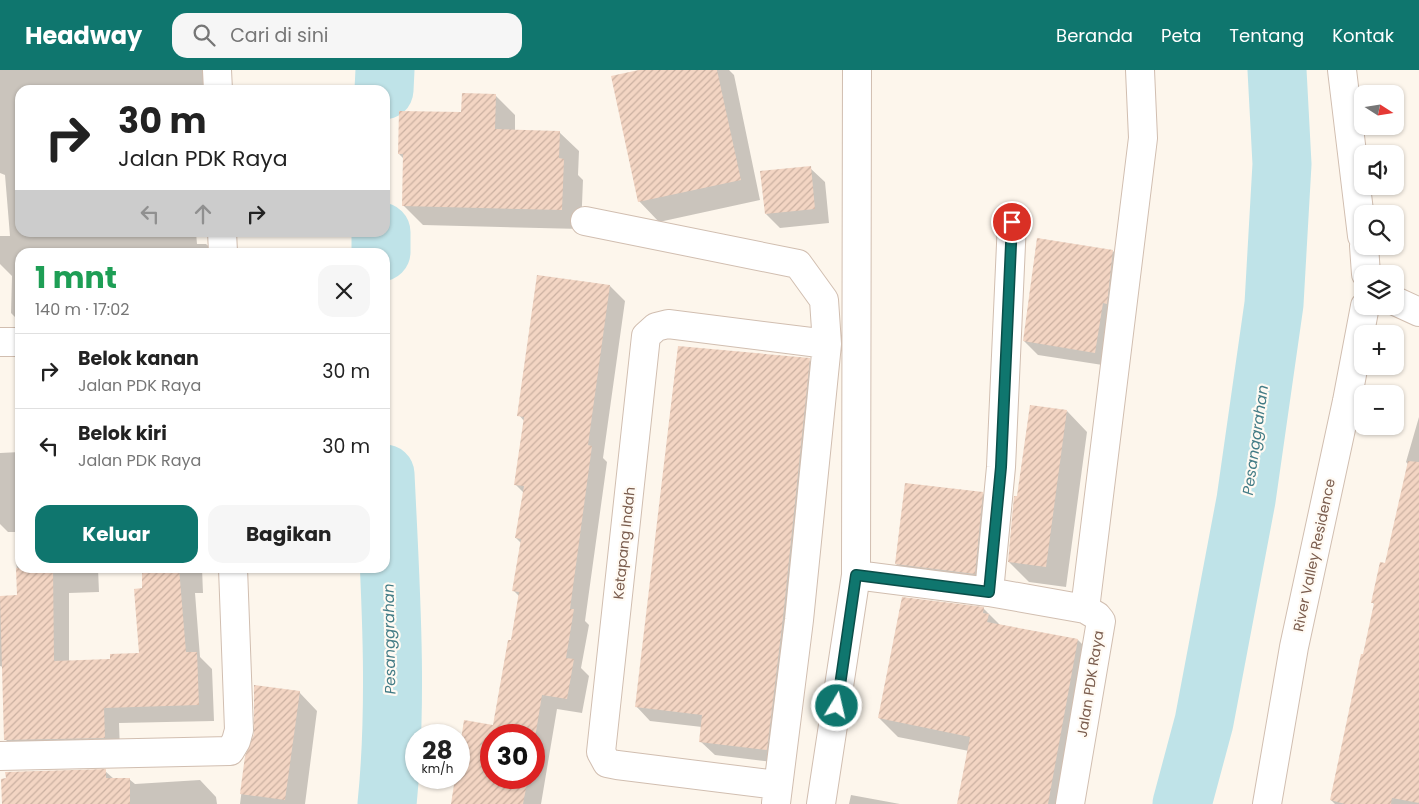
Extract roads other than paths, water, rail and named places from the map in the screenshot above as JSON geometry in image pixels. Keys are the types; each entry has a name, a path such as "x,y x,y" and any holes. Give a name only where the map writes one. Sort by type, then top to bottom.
{"street":[{"path":"217,70 218,85"},
{"path":"821,804 856,575 857,70"},
{"path":"856,575 989,592 1085,609 1143,138 1140,70"},
{"path":"1342,70 1358,205"},
{"name":"Ketapang Indah","path":"586,221 798,264 824,300 827,344 799,620 777,794 607,763 601,752 646,336 656,327 668,324 827,344"},
{"path":"989,592 1001,467 1012,222"},
{"path":"1404,305 1419,312"},
{"name":"River Valley Residence","path":"1267,804 1294,646 1363,315"},
{"path":"0,342 15,342"},
{"path":"0,756 230,751 236,741 239,730 233,573"},
{"name":"Jalan PDK Raya","path":"1070,804 1100,621 1097,616 1085,609"}],"waterway":[{"name":"Pesanggrahan","path":"384,85 385,70"},
{"name":"Pesanggrahan","path":"1182,804 1204,722 1246,500 1274,304 1282,164 1277,70"},
{"name":"Pesanggrahan","path":"381,237 381,248"},
{"name":"Pesanggrahan","path":"387,804 393,681 390,573"}]}
